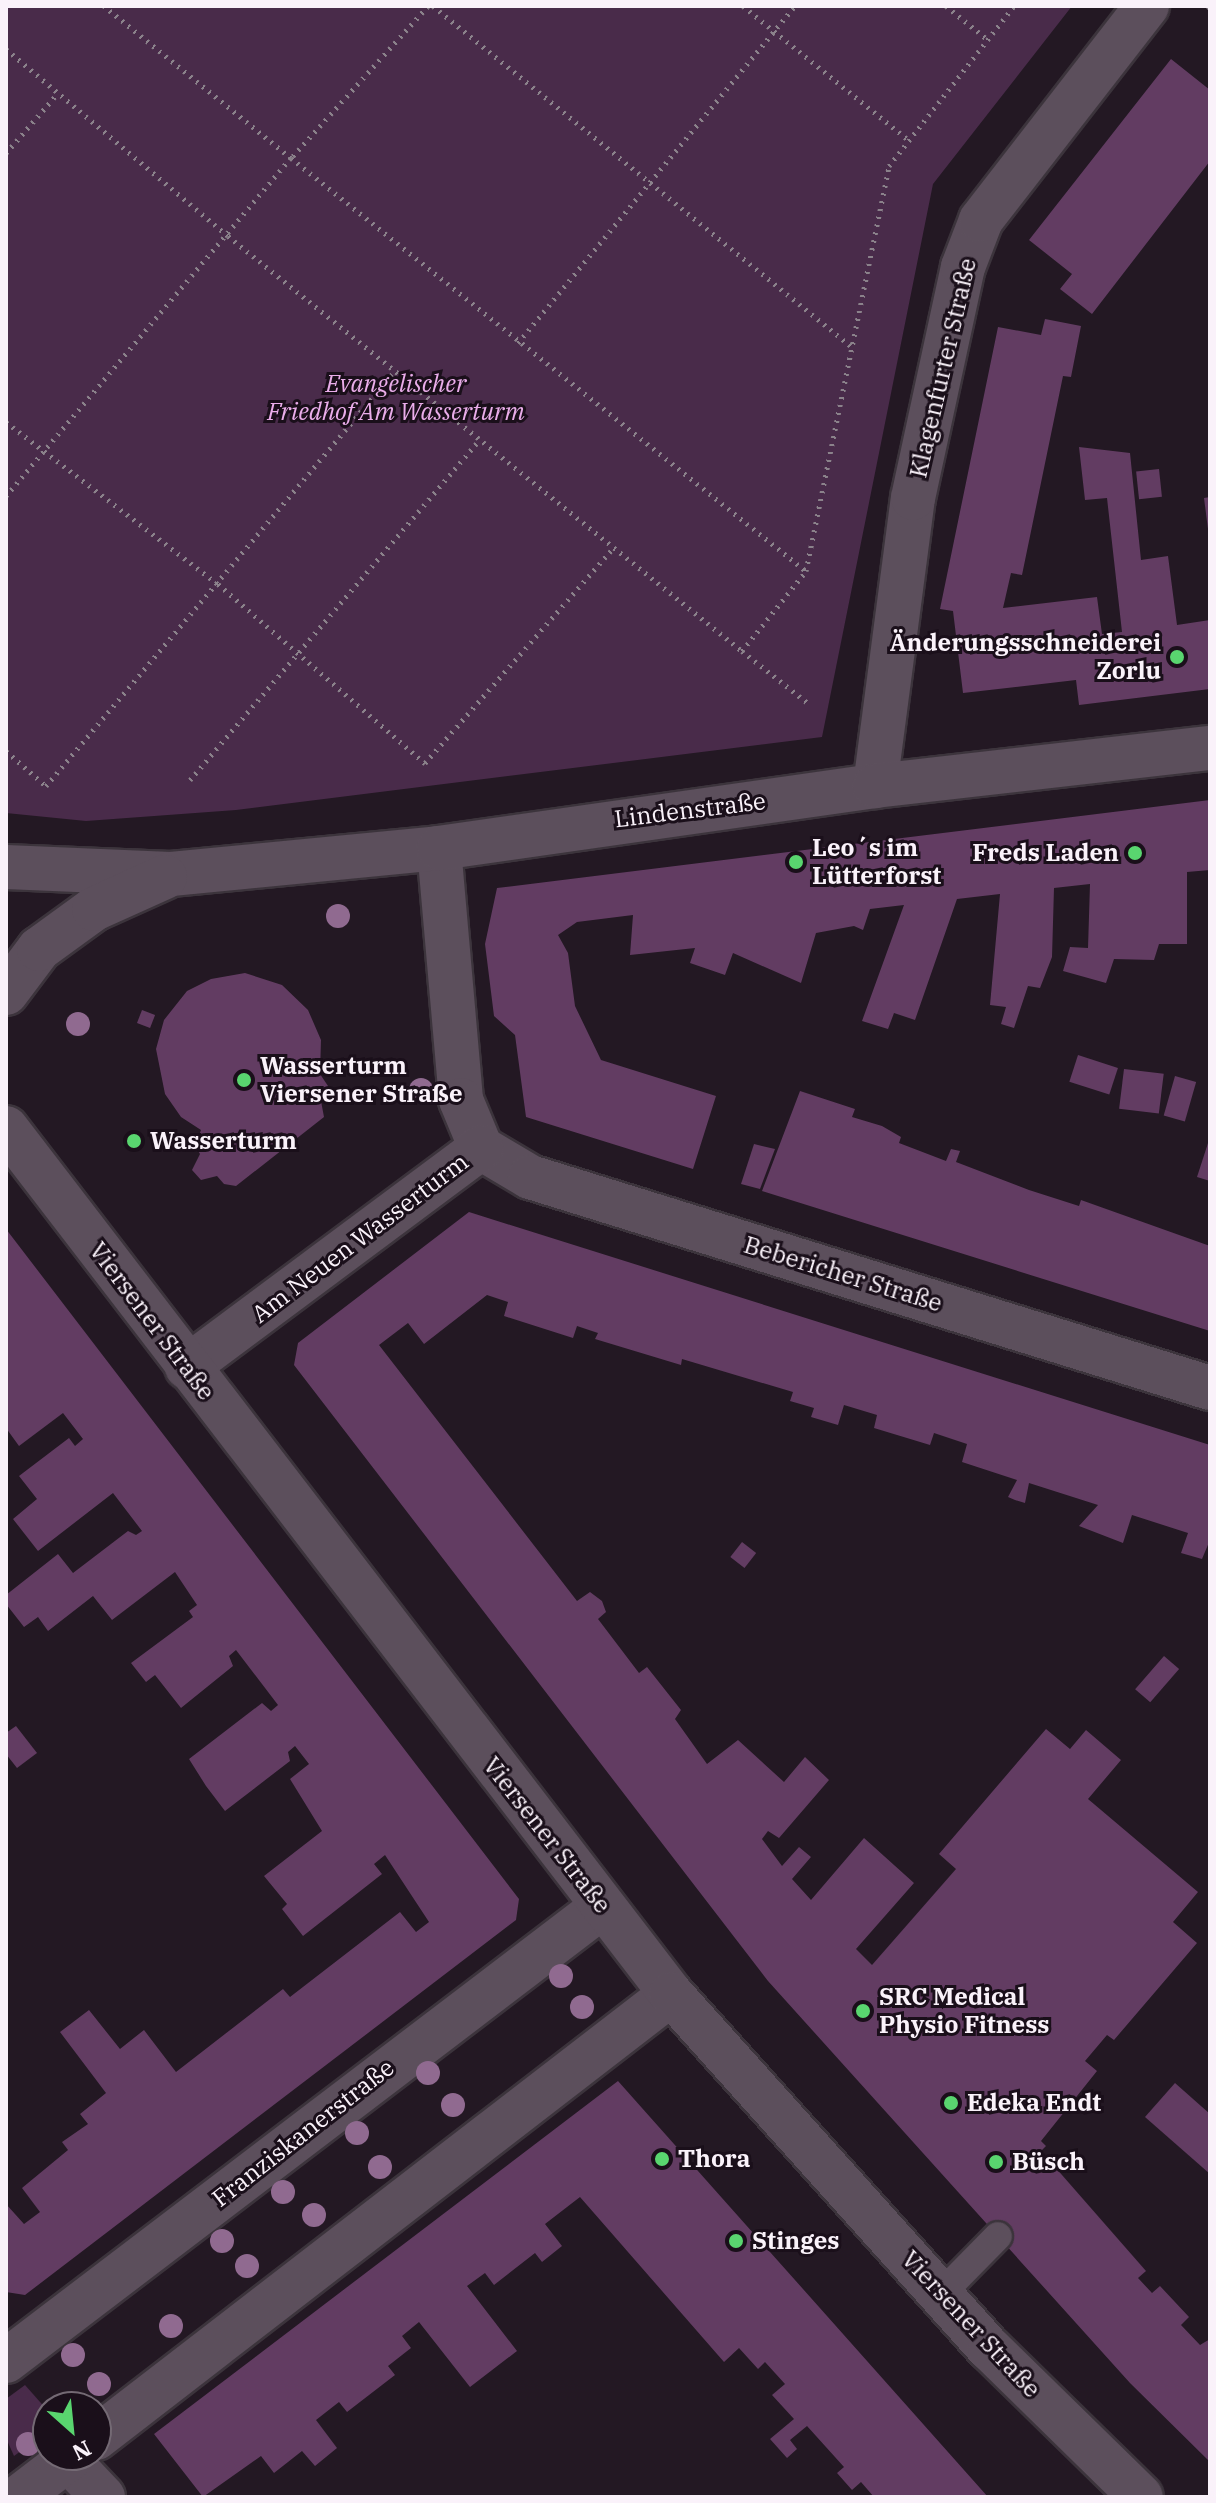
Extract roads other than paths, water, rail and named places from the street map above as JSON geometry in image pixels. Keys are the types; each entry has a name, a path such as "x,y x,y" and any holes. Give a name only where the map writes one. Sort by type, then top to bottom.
{"street":[{"name":"Klagenfurter Straße","path":"875,786 913,498 963,267 981,220 1147,6"},
{"name":"Lindenstraße","path":"6,867 171,874 439,848 875,786 1210,748"},
{"name":"Am Neuen Wasserturm","path":"187,1367 481,1148 461,1100 439,848"},
{"name":"Lindenstraße","path":"6,993 39,949 94,909 171,874"},
{"name":"Viersener Straße","path":"6,1128 671,1994 941,2294 1141,2497"},
{"name":"Bebericher Straße","path":"481,1148 530,1177 1210,1388"},
{"name":"Franziskanerstraße","path":"6,2361 602,1907"},
{"path":"112,2426 671,1994"},
{"path":"19,2497 53,2471"},
{"path":"90,2471 103,2497"}],"lane":[{"path":"941,2294 998,2236"}],"place":[{"name":"Änderungsschneiderei Zorlu","path":"1177,657"},
{"name":"Freds Laden","path":"1135,853"},
{"name":"Leo´s im Lütterforst","path":"796,862"},
{"name":"Wasserturm Viersener Straße","path":"244,1080"},
{"name":"Wasserturm","path":"134,1141"},
{"name":"SRC Medical Physio Fitness","path":"863,2011"},
{"name":"Edeka Endt","path":"951,2103"},
{"name":"Thora","path":"662,2159"},
{"name":"Büsch","path":"996,2162"},
{"name":"Stinges","path":"736,2241"}],"park label":[{"name":"Evangelischer Friedhof Am Wasserturm","path":"396,398"}]}
